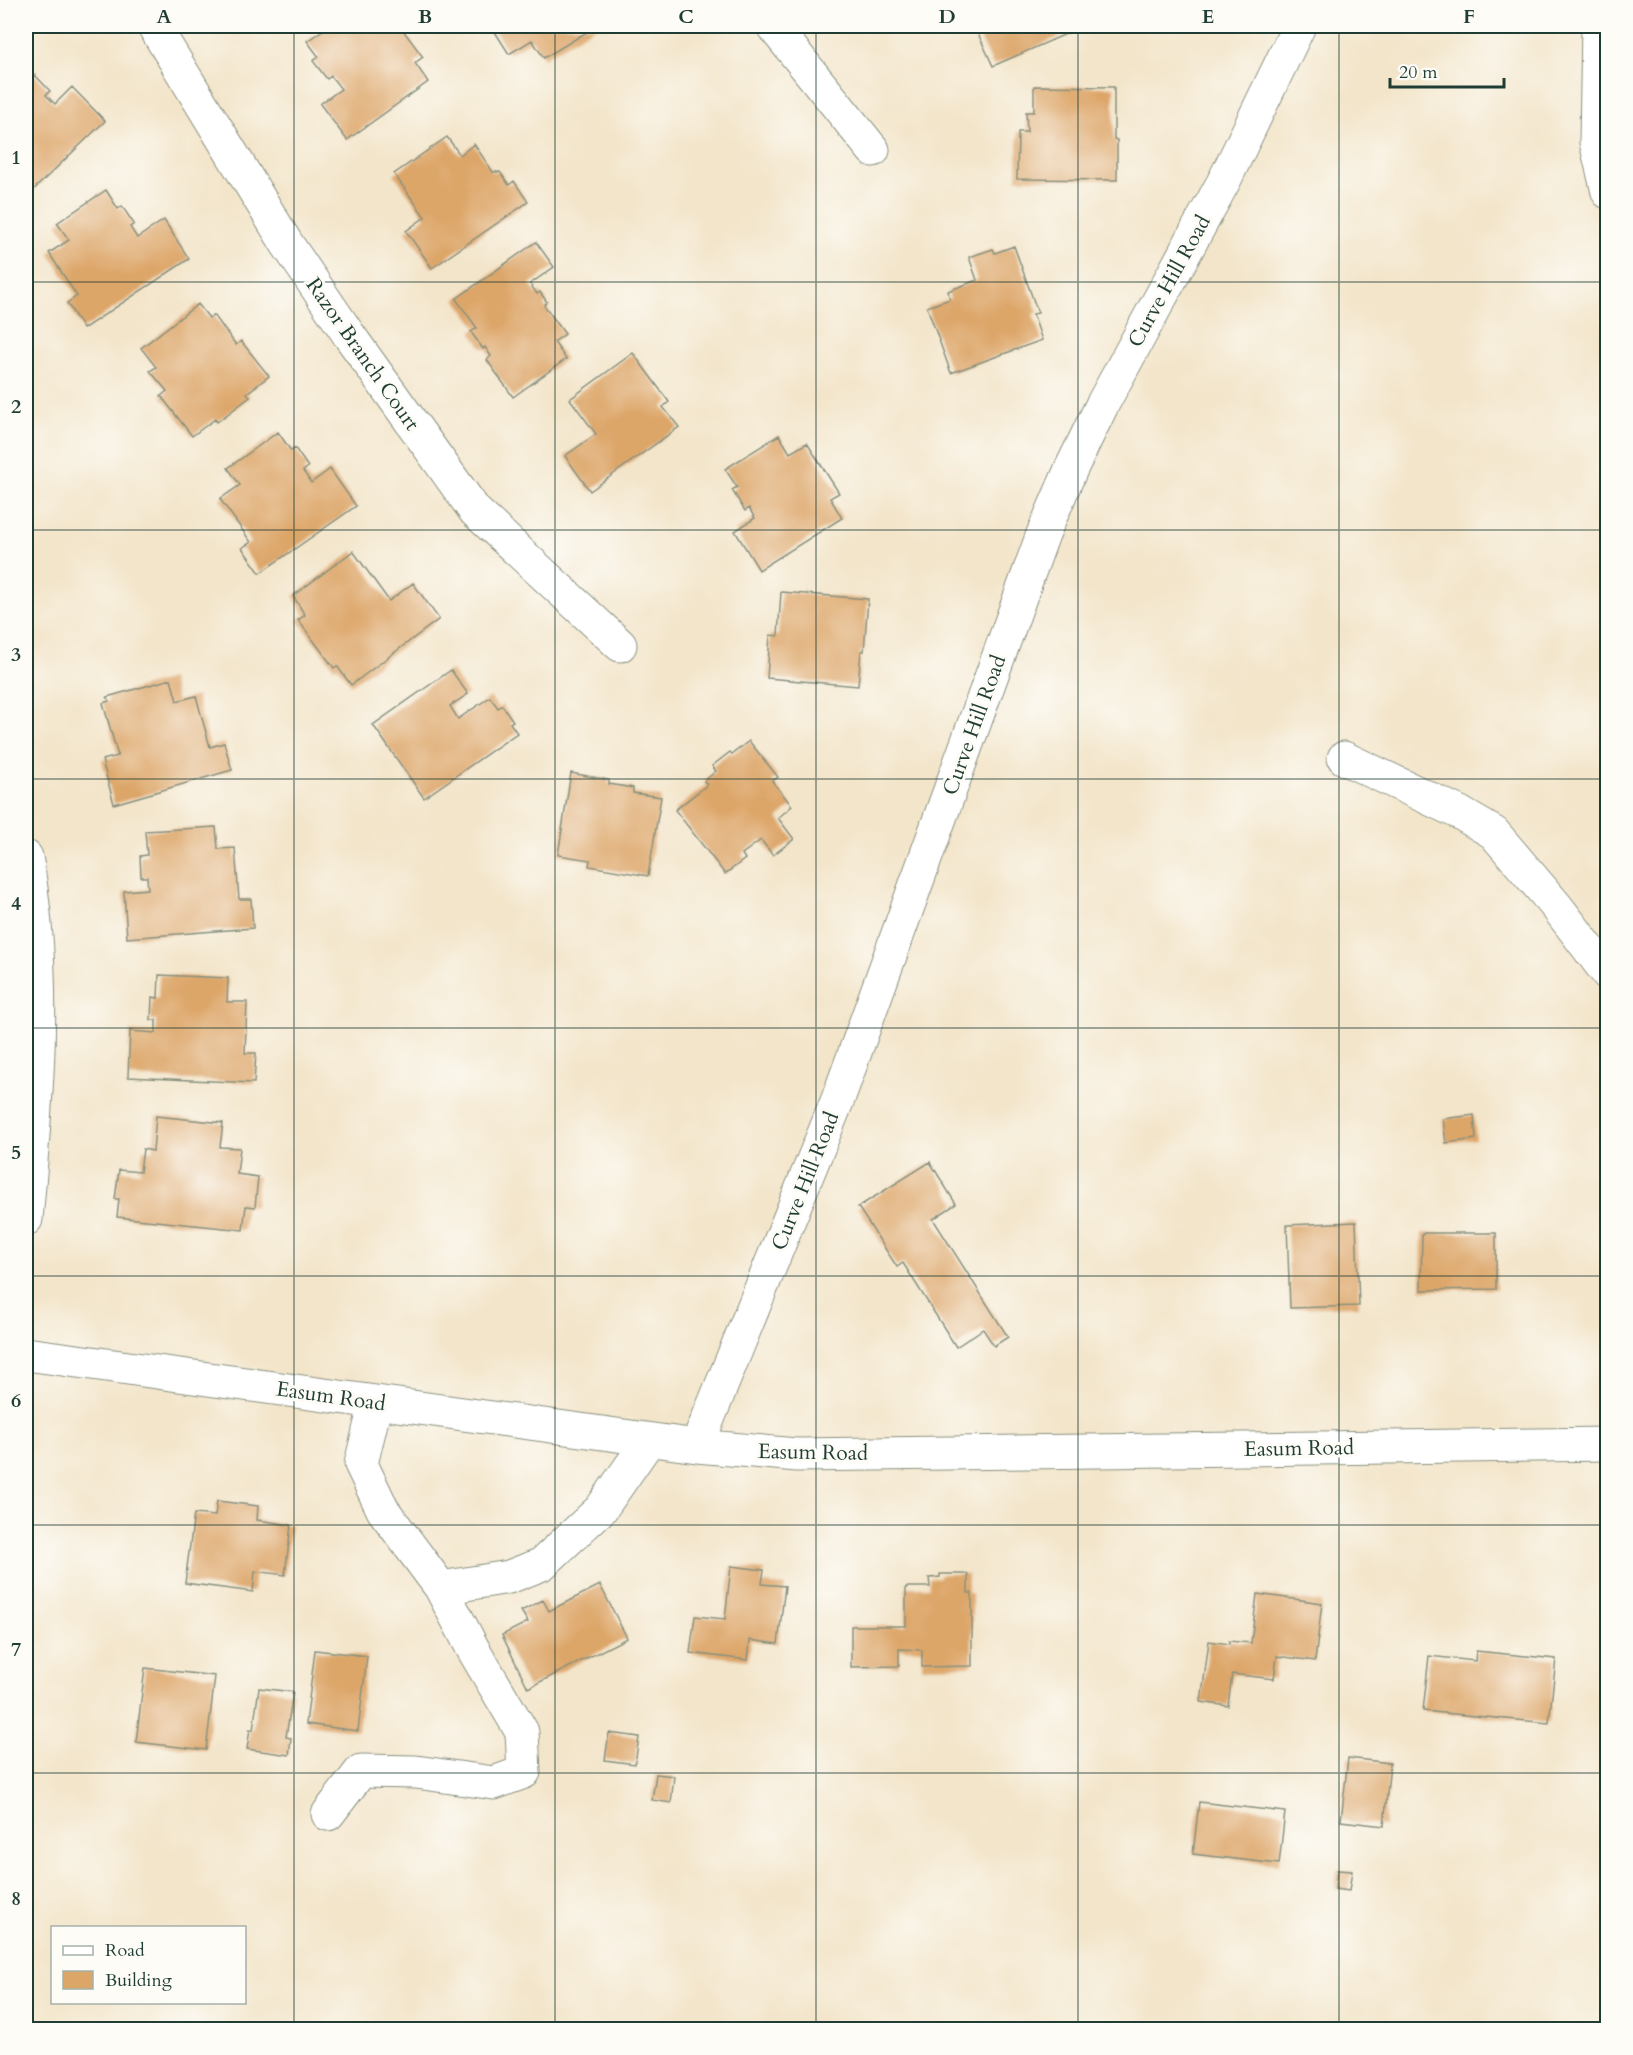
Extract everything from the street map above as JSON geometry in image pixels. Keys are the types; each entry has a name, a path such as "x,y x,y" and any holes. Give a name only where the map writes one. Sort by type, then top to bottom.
{"street":[{"name":"Razor Branch Court","path":"154,26 287,244 475,511 620,645"},
{"path":"773,26 873,150"},
{"name":"Curve Hill Road","path":"697,1446 838,1099 1043,534 1102,405 1225,179 1299,26"},
{"path":"1598,26 1596,142 1608,192"},
{"path":"1344,758 1460,813 1494,833 1557,907 1608,974"},
{"path":"26,857 32,893 39,988 37,1096 26,1219"},
{"name":"Easum Road","path":"26,1354 649,1440 797,1455 1608,1444"},
{"path":"328,1814 361,1771 416,1772 494,1784 524,1772 522,1732 473,1649 441,1588 383,1510 361,1464 376,1402"},
{"path":"441,1588 509,1577 542,1564 601,1509 649,1440"}],"building":[{"path":"329,26 400,26 423,57 415,63 428,82 347,140 320,104 341,89 331,76 327,79 313,61 319,57 307,41"},
{"path":"597,26 544,58 532,40 509,54 492,27"},
{"path":"1084,26 993,66 975,27"},
{"path":"26,73 31,79 35,75 50,91 46,95 55,104 72,87 105,121 26,197"},
{"path":"1034,86 1114,87 1117,180 1017,179 1018,132 1027,132 1026,112 1034,112"},
{"path":"447,137 460,155 474,144 493,172 500,172 509,185 514,181 528,202 432,268 406,231 425,217 394,174"},
{"path":"106,190 118,209 122,206 134,224 130,227 137,238 164,220 189,259 83,329 67,303 77,296 49,253 69,240 57,223"},
{"path":"536,242 554,267 530,284 547,302 544,305 565,334 554,342 566,359 513,397 487,360 491,356 471,332 477,328 456,299"},
{"path":"1014,246 1038,313 1033,314 1042,340 951,373 927,307 950,299 948,291 977,280 969,257 993,249 995,253"},
{"path":"198,304 209,318 214,315 236,345 241,341 269,376 247,393 250,397 217,422 215,419 192,436 161,396 167,391 150,371 156,367 141,348"},
{"path":"633,353 669,402 663,407 679,427 590,491 565,456 596,434 570,399"},
{"path":"278,432 291,451 295,448 308,467 303,471 311,483 330,469 356,506 260,573 242,548 251,542 220,499 240,485 228,468"},
{"path":"779,435 790,453 807,443 839,493 830,498 842,518 759,570 735,531 755,518 749,508 745,511 732,490 737,487 725,469"},
{"path":"353,551 389,601 413,583 439,619 351,685 337,666 334,668 298,620 305,615 293,596"},
{"path":"781,592 868,599 864,651 861,651 858,686 767,678 770,635 778,636"},
{"path":"451,670 468,694 450,706 458,719 490,697 498,708 502,705 513,721 510,723 517,733 424,798 373,725"},
{"path":"171,679 177,701 196,696 210,747 224,743 232,770 114,804 102,760 118,756 103,703 109,701 107,697"},
{"path":"749,741 778,777 772,781 792,806 778,818 794,839 773,855 761,840 742,854 745,859 725,874 675,810 707,785 704,781 716,771 712,766"},
{"path":"571,773 609,780 609,784 633,788 633,793 661,797 648,876 589,866 590,860 558,855"},
{"path":"216,827 218,849 235,848 239,899 251,899 253,928 127,938 124,891 148,889 147,877 141,877 140,856 147,855 145,831"},
{"path":"159,975 228,978 227,1002 247,1002 245,1053 256,1053 254,1083 128,1077 130,1031 156,1033 156,1020 151,1020 152,997 158,998"},
{"path":"1474,1115 1476,1139 1446,1143 1443,1119"},
{"path":"156,1116 223,1123 220,1147 240,1148 237,1174 258,1177 255,1207 246,1206 243,1230 117,1217 119,1199 115,1199 119,1170 140,1172 143,1149 153,1151"},
{"path":"930,1162 956,1204 933,1219 1008,1337 994,1346 983,1329 956,1347 903,1263 897,1267 858,1207"},
{"path":"1356,1222 1359,1306 1290,1308 1287,1225"},
{"path":"1422,1233 1496,1233 1496,1289 1421,1290"},
{"path":"217,1501 258,1506 257,1520 291,1525 285,1575 255,1571 253,1592 185,1583 194,1514 215,1516"},
{"path":"731,1566 764,1570 762,1584 785,1586 778,1644 750,1640 748,1660 690,1653 695,1616 725,1619"},
{"path":"940,1574 968,1574 968,1593 972,1593 972,1666 922,1667 922,1650 899,1649 899,1666 851,1667 851,1626 906,1626 906,1587 930,1587 929,1578 940,1577"},
{"path":"600,1585 627,1638 528,1688 502,1635 528,1622 521,1611 543,1600 549,1611"},
{"path":"1257,1594 1322,1603 1315,1661 1277,1656 1274,1679 1232,1674 1228,1706 1201,1702 1209,1641 1229,1644 1229,1641 1251,1643"},
{"path":"315,1650 367,1656 358,1731 306,1724"},
{"path":"1476,1651 1556,1659 1549,1723 1423,1711 1429,1656 1475,1661"},
{"path":"145,1668 215,1676 206,1750 136,1742"},
{"path":"259,1688 293,1692 286,1737 291,1738 289,1755 247,1749 250,1729 253,1730"},
{"path":"609,1733 639,1737 635,1764 605,1760"},
{"path":"1348,1758 1390,1763 1384,1826 1341,1821"},
{"path":"656,1774 674,1776 671,1803 652,1800"},
{"path":"1199,1802 1285,1812 1279,1864 1193,1854"},
{"path":"1337,1870 1352,1871 1349,1891 1335,1889"}]}
